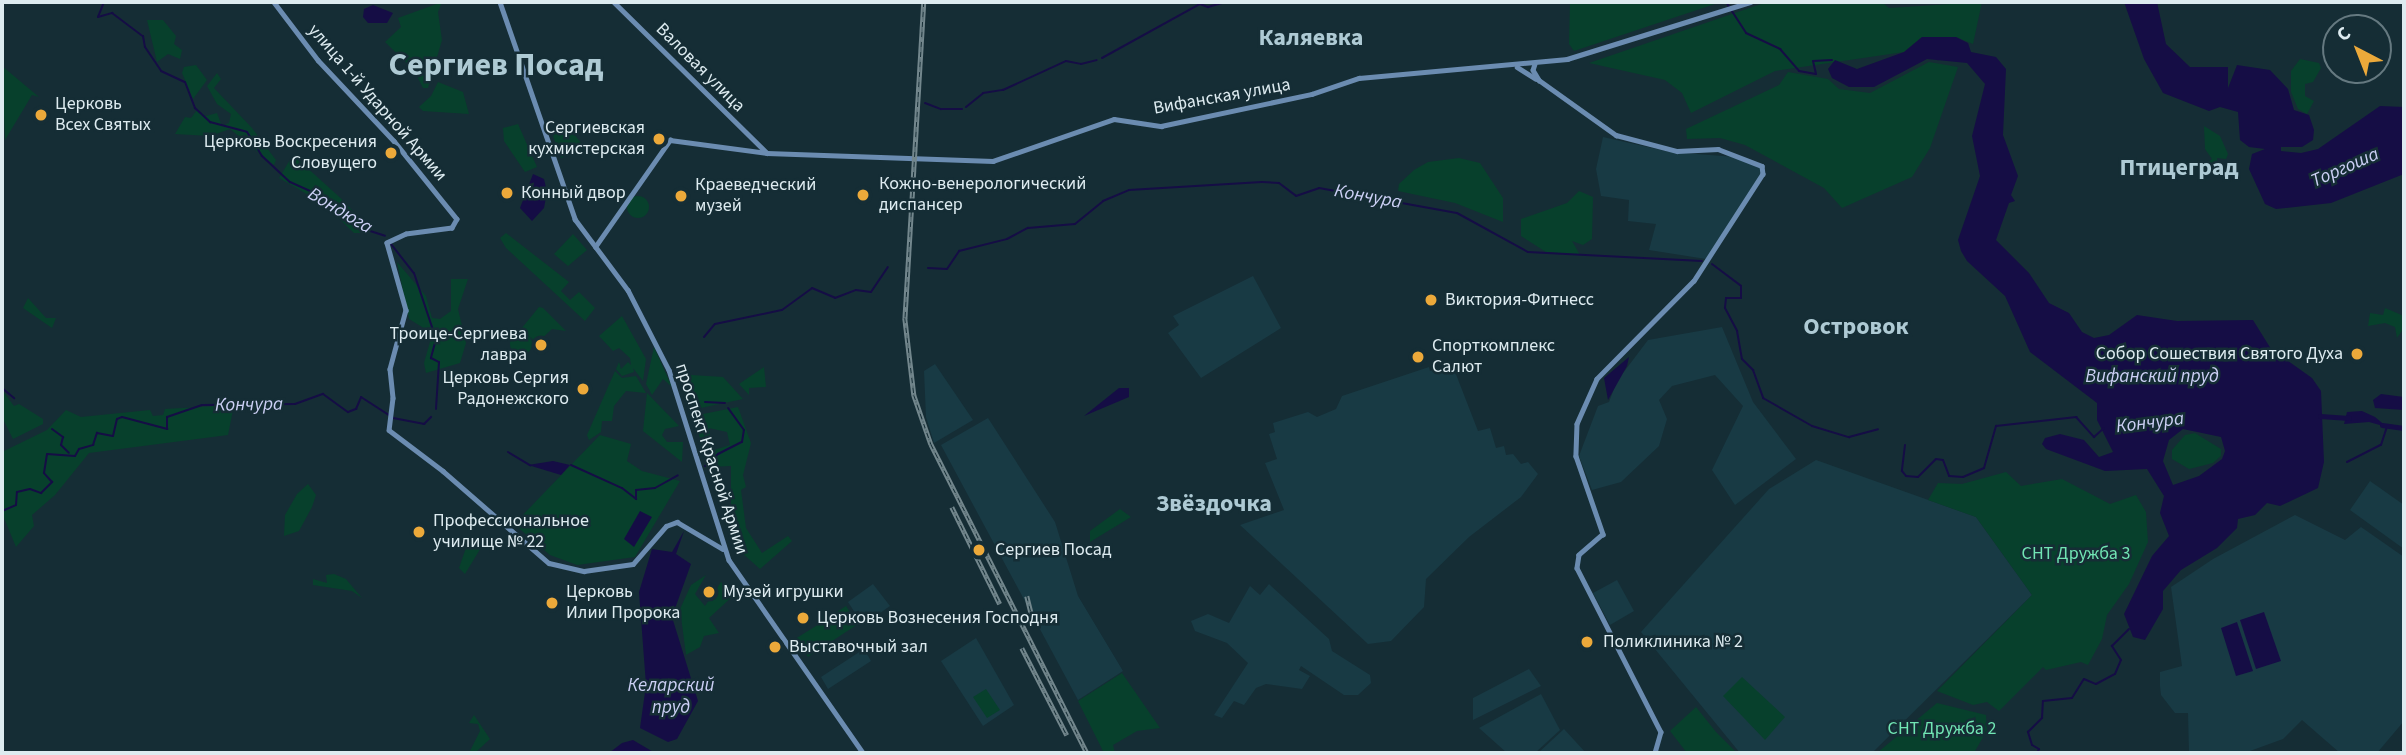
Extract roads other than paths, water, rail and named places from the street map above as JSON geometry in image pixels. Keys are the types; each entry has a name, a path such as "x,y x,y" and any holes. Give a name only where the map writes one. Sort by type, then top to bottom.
{"main road":[{"name":"улица 1-й Ударной Армии","path":"274,2 318,60 394,141 457,223 452,229 394,237 387,253 407,310 390,369 393,398 387,419 393,435 443,471 549,563 584,571 633,564 669,524 688,528 723,549"},
{"name":"проспект Красной Армии","path":"500,2 575,219 628,290 669,370 723,549 733,570 792,647 863,753"},
{"name":"Валовая улица","path":"614,2 766,153"},
{"name":"Вифанская улица","path":"595,247 670,140 766,153 993,161 1114,118 1161,126 1312,94 1359,78 1535,64 1604,50 1750,2"},
{"path":"1535,64 1533,70 1539,80"},
{"path":"1513,65 1539,80 1616,135 1677,151 1718,149 1762,166 1761,182 1702,271 1604,370 1581,408 1576,456 1602,534 1579,555 1578,570 1661,732 1655,753"}],"water":[{"name":"Торгоша","path":"2124,2 2157,2 2166,44 2190,67 2228,67 2228,88 2237,65 2270,70 2288,89 2294,110 2309,115 2314,130 2313,140 2302,147 2281,147 2281,151 2301,153 2318,149 2380,106 2404,107 2404,174 2331,203 2276,209 2265,204 2249,169 2252,154 2265,149 2249,147 2240,140 2238,112 2220,107 2209,111 2163,93 2144,59"},
{"path":"373,5 393,13 387,23 368,23 363,17 364,9"},
{"name":"Вифанский пруд","path":"1922,37 1956,37 1968,43 1971,52 1996,57 2006,69 2003,135 2018,176 2011,195 2015,201 2009,203 1996,240 2029,273 2049,303 2069,313 2082,332 2094,338 2109,335 2137,315 2177,321 2253,320 2271,349 2312,378 2321,391 2324,462 2318,488 2280,506 2267,503 2255,515 2238,519 2237,528 2217,548 2181,570 2163,591 2163,609 2145,640 2133,637 2124,614 2152,556 2169,536 2160,513 2164,496 2147,469 2105,471 2046,449 2042,444 2045,438 2060,434 2084,440 2099,457 2113,452 2097,420 2097,403 2030,352 2005,296 1967,261 1961,251 1958,240 1980,176 1972,136 1985,84 1967,63 1927,59 1874,87 1849,87 1832,78 1828,69 1835,60 1857,69 1904,52","holes":["2183,429 2221,437 2225,451 2222,459 2199,476 2173,485 2163,461 2169,440"]},
{"path":"533,174 544,179 547,192 544,208 532,221 520,208"},
{"path":"1629,357 1627,366 1608,400 1604,378"},
{"path":"1119,388 1129,388 1129,397 1084,416"},
{"path":"2381,394 2404,397 2404,410 2375,408 2373,400"},
{"path":"2362,411 2387,427 2369,422 2344,424 2347,412"},
{"path":"553,461 570,465 561,475 528,465"},
{"path":"640,511 652,517 634,547 624,539"},
{"name":"Келарский пруд","path":"684,531 676,554 691,564 672,617 698,701 677,739 668,742 640,728 646,685 639,592 652,549 672,552"},
{"path":"2264,612 2281,661 2256,669 2240,620"},
{"path":"2237,622 2253,671 2236,676 2221,628"},
{"path":"633,740 655,753 609,753 622,743"}],"waterway":[{"name":"Вондюга","path":"104,2 98,17 112,13 143,36 145,47 161,71 185,82 195,108 210,122 247,132 262,156 290,182 328,199 364,229 385,236"},
{"path":"1102,58 1200,4 1208,7 1225,2"},
{"path":"1726,2 1746,33 1780,49 1799,71 1816,74 1813,61 1832,60"},
{"path":"966,107 983,93 1003,90 1066,61 1081,64 1097,60"},
{"path":"925,103 941,109 962,109"},
{"name":"Кончура","path":"928,268 947,269 959,251 1007,239 1028,228 1075,224 1103,201 1129,190 1262,182 1279,183 1296,196 1319,188 1457,213 1528,252 1702,261"},
{"name":"Вондюга","path":"391,244 414,273 436,339 431,358 439,362 436,409"},
{"name":"Кончура","path":"1712,264 1741,286 1741,298 1726,298 1725,308 1737,331 1742,359 1753,370 1763,398 1812,426 1849,437 1878,429"},
{"name":"Кончура","path":"704,337 715,324 782,310 812,288 835,298 856,290 871,292 888,267"},
{"path":"2,388 14,398"},
{"name":"Кончура","path":"2,511 16,505 17,492 30,489 41,493 52,482 44,473 47,454 75,456 79,449 93,445 97,433 113,436 117,419 122,417 167,429 167,417 202,405 295,404 323,394 348,412 356,409 361,397 393,418 424,424 431,417"},
{"name":"Кончура","path":"705,402 725,403"},
{"name":"Кончура","path":"705,466 718,454 742,442 744,430 728,408"},
{"name":"Кончура","path":"2320,416 2349,418"},
{"name":"Кончура","path":"1905,445 1902,471 1906,476 1918,477 1936,459 1943,460 1949,476 1963,477 1984,468 1996,426 2076,417 2094,437 2104,428"},
{"name":"Кончура","path":"2382,425 2404,428"},
{"path":"2347,462 2381,445 2387,427"},
{"path":"52,429 63,437 61,445 69,453"},
{"name":"Кончура","path":"508,452 530,465"},
{"name":"Кончура","path":"571,465 622,488 636,499 636,490 655,488 678,475"},
{"path":"2037,753 2039,749 2032,745 2028,732 2042,718 2043,701 2072,698 2084,679 2096,684 2115,674 2121,660 2112,646 2129,629"}],"railway":[{"path":"924,2 905,318 914,395 931,444 1087,753"},
{"path":"952,507 1000,604"},
{"path":"1027,596 1032,616"},
{"path":"1022,648 1067,735"}],"place":[{"name":"Церковь Всех Святых","path":"41,115"},
{"name":"Сергиевская кухмистерская","path":"659,139"},
{"name":"Церковь Воскресения Словущего","path":"391,153"},
{"name":"Конный двор","path":"507,193"},
{"name":"Кожно-венерологический диспансер","path":"863,195"},
{"name":"Краеведческий музей","path":"681,196"},
{"name":"Виктория-Фитнесс","path":"1431,300"},
{"name":"Троице-Сергиева лавра","path":"541,345"},
{"name":"Собор Сошествия Святого Духа","path":"2357,354"},
{"name":"Спорткомплекс Салют","path":"1418,357"},
{"name":"Церковь Сергия Радонежского","path":"583,389"},
{"name":"Профессиональное училище № 22","path":"419,532"},
{"name":"Сергиев Посад","path":"979,550"},
{"name":"Музей игрушки","path":"709,592"},
{"name":"Церковь Илии Пророка","path":"552,603"},
{"name":"Церковь Вознесения Господня","path":"803,618"},
{"name":"Поликлиника № 2","path":"1587,642"},
{"name":"Выставочный зал","path":"775,647"}],"district":[{"name":"Каляевка","path":"1311,38"},
{"name":"Сергиев Посад","path":"496,65"},
{"name":"Птицеград","path":"2179,168"},
{"name":"Островок","path":"1856,327"},
{"name":"Звёздочка","path":"1214,504"}],"park label":[{"name":"СНТ Дружба 3","path":"2076,554"},
{"name":"СНТ Дружба 2","path":"1942,729"}]}
